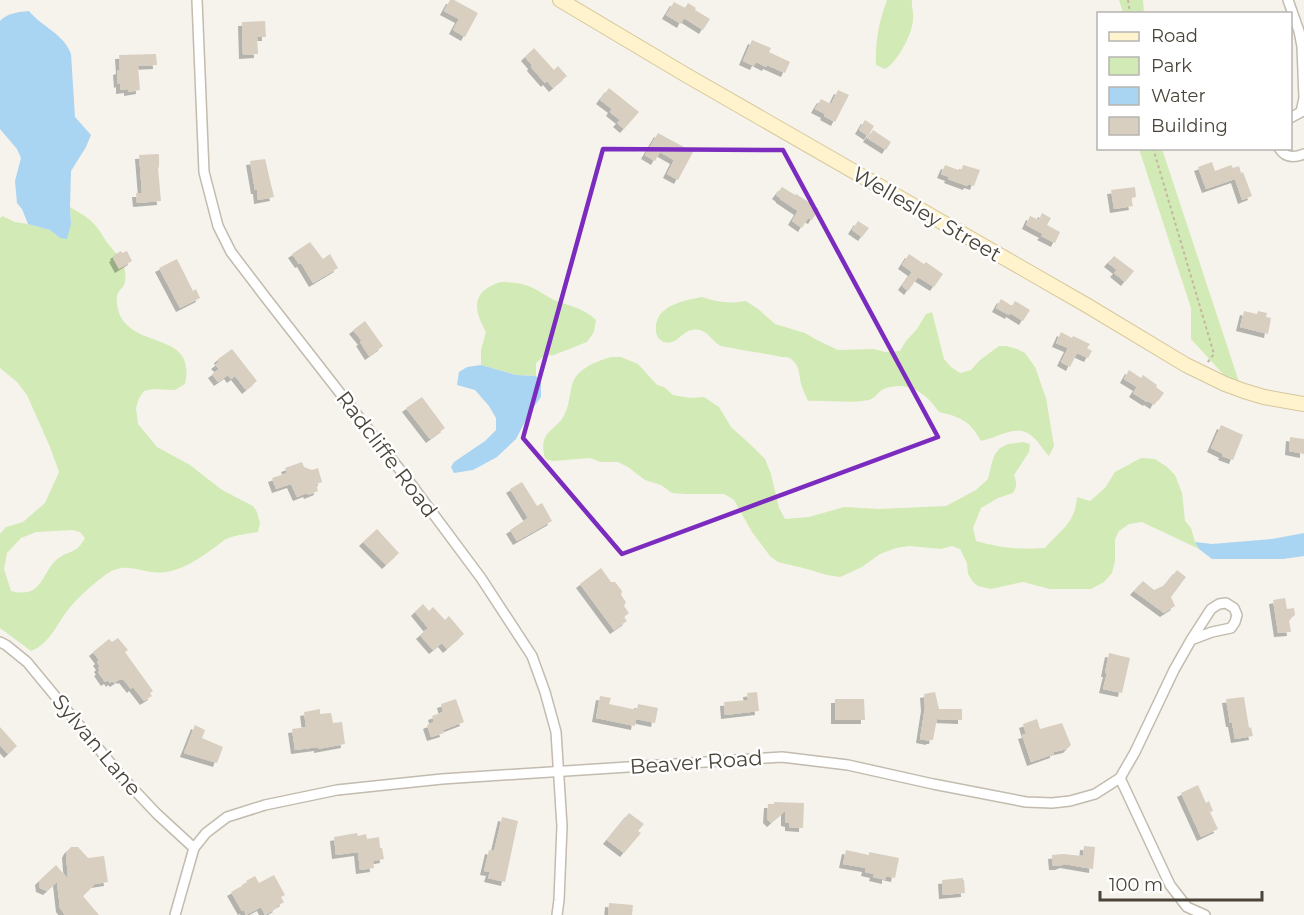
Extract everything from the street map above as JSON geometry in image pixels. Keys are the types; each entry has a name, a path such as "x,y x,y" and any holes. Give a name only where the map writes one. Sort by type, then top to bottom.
{"main road":[{"name":"Wellesley Street","path":"560,0 1199,372 1244,391 1304,404"}],"street":[{"name":"Radcliffe Road","path":"197,0 204,172 218,226 231,252 411,483 481,578 532,656 556,732 562,825 557,915"},
{"path":"1288,0 1302,46 1303,113"},
{"path":"1281,150 1289,157 1304,154"},
{"name":"Beaver Road","path":"175,915 194,848 206,833 227,817 266,805 337,790 442,779 782,757 848,765 1026,802 1070,801 1095,794 1120,778 1174,670 1191,640 1210,609 1226,603 1234,608 1237,615 1236,622 1231,628 1191,640"},
{"name":"Sylvan Lane","path":"0,642 27,662 122,777 194,848"},
{"path":"1120,778 1170,885 1187,907 1205,915"}],"path":[{"path":"1154,150 1214,354 1199,372"}],"highlighted area":[{"path":"603,149 783,150 938,437 622,554 523,438"}],"green space":[{"path":"887,0 912,0 913,16 910,32 903,47 890,66 885,69 876,65 876,48"},
{"path":"1119,0 1143,0 1144,12 1123,12"},
{"path":"1139,150 1162,150 1244,397 1191,339 1191,308"},
{"path":"70,207 94,224 123,264 125,283 117,299 122,319 142,335 175,349 183,357 186,368 185,384 175,390 144,391 136,408 138,424 157,447 190,465 222,490 253,506 260,523 258,532 226,539 198,559 177,569 157,573 127,568 112,571 80,597 43,644 31,651 0,628 0,534 6,527 23,522 45,503 59,472 27,395 17,382 0,368 0,218 2,216 15,222 50,230 60,238 71,224","holes":["73,530 80,532 85,538 79,547 54,562 36,587 22,593 11,591 4,569 7,553 21,538 36,532"]},
{"path":"501,282 529,286 554,300 586,313 596,320 594,332 587,342 554,355 544,356 536,363 536,376 516,375 481,365 481,350 486,332 479,316 477,302 484,290"},
{"path":"702,297 724,302 746,301 775,324 805,333 838,350 900,351 926,314 932,312 944,359 960,373 971,370 999,346 1006,346 1025,353 1035,367 1046,398 1054,446 1049,456 1033,437 1021,431 1007,432 981,441 964,421 939,412 922,394 909,387 884,389 871,399 862,401 808,401 801,384 798,367 789,358 722,346 701,330 688,331 668,343 658,337 656,323 664,311 686,300"},
{"path":"611,357 621,357 638,364 657,385 664,387 673,395 690,398 704,397 719,407 731,427 765,459 779,508 785,519 809,517 844,507 879,509 946,506 976,490 988,479 995,454 1000,448 1008,444 1023,442 1030,444 1029,452 1014,475 1016,484 1014,491 981,508 973,528 976,541 1010,548 1045,548 1070,520 1077,497 1090,501 1105,488 1115,472 1141,458 1155,459 1175,475 1182,493 1185,521 1191,528 1199,549 1142,522 1129,524 1119,531 1115,539 1115,561 1112,573 1104,582 1091,589 1050,589 1023,582 991,589 978,586 968,574 967,563 960,549 952,546 941,549 909,546 896,548 880,554 862,567 840,577 778,562 770,556 752,532 734,500 724,494 672,493 661,485 645,480 618,462 601,462 590,458 553,461 545,459 544,440 565,414 575,378 586,367"}],"water":[{"path":"29,11 68,47 71,54 75,117 91,135 71,171 71,224 67,239 60,238 50,230 28,224 17,203 15,181 21,158 17,149 0,129 0,21 17,12"},
{"path":"481,365 516,375 536,376 541,382 541,397 516,439 497,457 473,470 454,473 451,467 454,462 485,441 496,430 496,418 489,406 475,390 457,385 459,372 467,367"},
{"path":"1304,533 1304,556 1283,559 1212,559 1199,549 1195,542 1212,544 1272,539"}],"building":[{"path":"450,0 478,13 465,37 453,30 459,19 444,11"},
{"path":"674,2 685,8 688,3 710,19 703,30 684,18 681,24 666,15"},
{"path":"265,21 266,37 257,37 258,54 243,55 242,22"},
{"path":"752,40 771,48 769,52 790,62 785,73 767,65 766,67 756,62 754,66 743,61"},
{"path":"534,48 554,70 558,66 567,76 553,88 547,81 545,83 525,57"},
{"path":"156,54 157,65 138,66 140,90 128,92 128,89 120,90 117,71 120,70 119,55"},
{"path":"609,88 639,112 624,129 617,123 620,120 610,112 612,109 600,100"},
{"path":"838,90 849,95 835,122 815,109 821,99 831,104"},
{"path":"865,120 874,126 868,136 859,130"},
{"path":"873,130 891,142 886,150 867,138"},
{"path":"658,133 693,152 678,180 667,174 674,160 660,152 655,161 645,155"},
{"path":"159,154 161,201 137,203 136,193 142,193 139,155"},
{"path":"265,159 274,197 258,200 250,161"},
{"path":"1212,162 1215,171 1231,165 1233,168 1239,166 1252,196 1242,200 1235,179 1206,189 1198,167"},
{"path":"945,165 961,171 963,165 980,170 974,186 968,184 967,186 941,174"},
{"path":"782,187 819,209 812,220 808,218 802,228 792,221 798,211 776,195"},
{"path":"1135,187 1136,197 1131,198 1133,206 1114,209 1111,190"},
{"path":"1042,213 1051,218 1047,225 1060,232 1055,243 1026,225 1030,216 1039,220"},
{"path":"858,221 869,228 862,237 852,230"},
{"path":"310,242 323,259 330,254 338,268 313,283 301,263 299,264 292,254"},
{"path":"121,251 122,253 127,251 132,261 119,269 113,258"},
{"path":"909,254 943,274 934,287 918,277 908,291 902,286 912,272 902,265"},
{"path":"1114,256 1134,271 1125,282 1114,273 1117,270 1108,263"},
{"path":"177,259 193,291 196,289 200,298 180,308 159,268"},
{"path":"1001,299 1012,306 1015,301 1030,310 1023,321 996,308"},
{"path":"1244,311 1257,314 1258,311 1267,313 1266,317 1271,318 1268,334 1240,327"},
{"path":"365,321 383,346 369,356 360,342 362,341 353,330"},
{"path":"1061,332 1090,344 1087,348 1092,351 1088,358 1077,353 1070,367 1061,362 1068,348 1056,343"},
{"path":"232,349 257,381 246,390 235,376 231,379 228,375 218,382 212,374 219,369 215,365 219,362 218,359"},
{"path":"1129,370 1141,378 1143,375 1164,393 1154,405 1133,393 1137,387 1124,379"},
{"path":"422,397 445,428 430,439 406,408"},
{"path":"1221,425 1243,435 1233,460 1211,448"},
{"path":"1290,437 1304,439 1304,454 1289,451"},
{"path":"302,462 304,467 312,470 318,468 322,482 316,484 318,491 297,497 291,484 276,489 272,478 287,473 285,468"},
{"path":"522,482 537,506 542,503 552,521 517,541 510,530 528,518 510,489"},
{"path":"377,529 399,553 386,565 363,542"},
{"path":"601,568 611,582 615,582 622,591 621,595 626,602 624,606 629,613 624,617 627,621 614,630 580,584"},
{"path":"1177,570 1186,577 1171,597 1175,606 1164,613 1134,591 1143,581 1154,590 1165,585"},
{"path":"1285,598 1287,609 1294,608 1295,615 1289,620 1291,632 1278,633 1273,600"},
{"path":"423,604 429,611 433,607 445,620 449,616 464,634 447,649 442,643 433,650 420,635 428,628 415,612"},
{"path":"118,638 128,650 125,652 153,691 150,693 152,696 144,701 123,679 114,683 108,680 105,682 98,672 100,671 97,662 99,660 93,652 109,639 112,642"},
{"path":"1109,653 1130,658 1122,693 1103,689"},
{"path":"757,692 759,711 725,715 724,702 748,700 747,693"},
{"path":"935,692 939,709 962,709 962,720 937,719 933,740 920,739 925,707 924,694"},
{"path":"600,696 611,698 609,704 637,710 638,704 658,708 655,723 636,719 635,726 596,718"},
{"path":"1244,697 1249,728 1251,727 1253,736 1235,739 1226,699"},
{"path":"456,699 464,722 431,737 427,725 434,722 432,716 443,712 441,704"},
{"path":"835,699 864,699 865,720 835,720"},
{"path":"320,709 320,714 331,713 333,723 342,722 345,744 295,750 292,729 306,727 304,712"},
{"path":"1037,719 1040,729 1062,723 1071,745 1067,749 1031,762 1022,735 1026,734 1023,724"},
{"path":"195,725 205,730 202,738 223,747 217,763 184,753"},
{"path":"0,727 17,746 8,754 0,745"},
{"path":"1198,785 1206,803 1209,801 1213,811 1210,812 1218,829 1201,837 1181,793"},
{"path":"774,802 804,803 803,828 789,827 789,823 785,822 785,811 771,823 767,819 768,804 774,804"},
{"path":"629,813 644,824 638,831 641,833 624,853 607,840"},
{"path":"502,817 518,821 505,882 488,878 490,872 484,871 489,850 494,851"},
{"path":"357,833 358,836 366,834 367,839 379,837 384,859 373,861 374,868 360,870 358,852 336,855 334,837"},
{"path":"1084,846 1095,847 1093,869 1064,864 1053,866 1052,855 1083,856"},
{"path":"71,847 78,847 88,858 104,856 108,882 95,884 83,896 99,915 65,915 60,908 57,882 47,891 40,888 39,881 56,865 68,879 66,854"},
{"path":"846,850 899,858 895,878 886,876 886,880 873,877 874,874 865,872 866,868 843,864"},
{"path":"274,875 285,895 281,897 284,902 265,915 261,907 246,915 231,892 255,876 259,883"},
{"path":"963,878 965,893 943,895 942,880"},
{"path":"609,903 633,905 632,915 608,915"}]}
